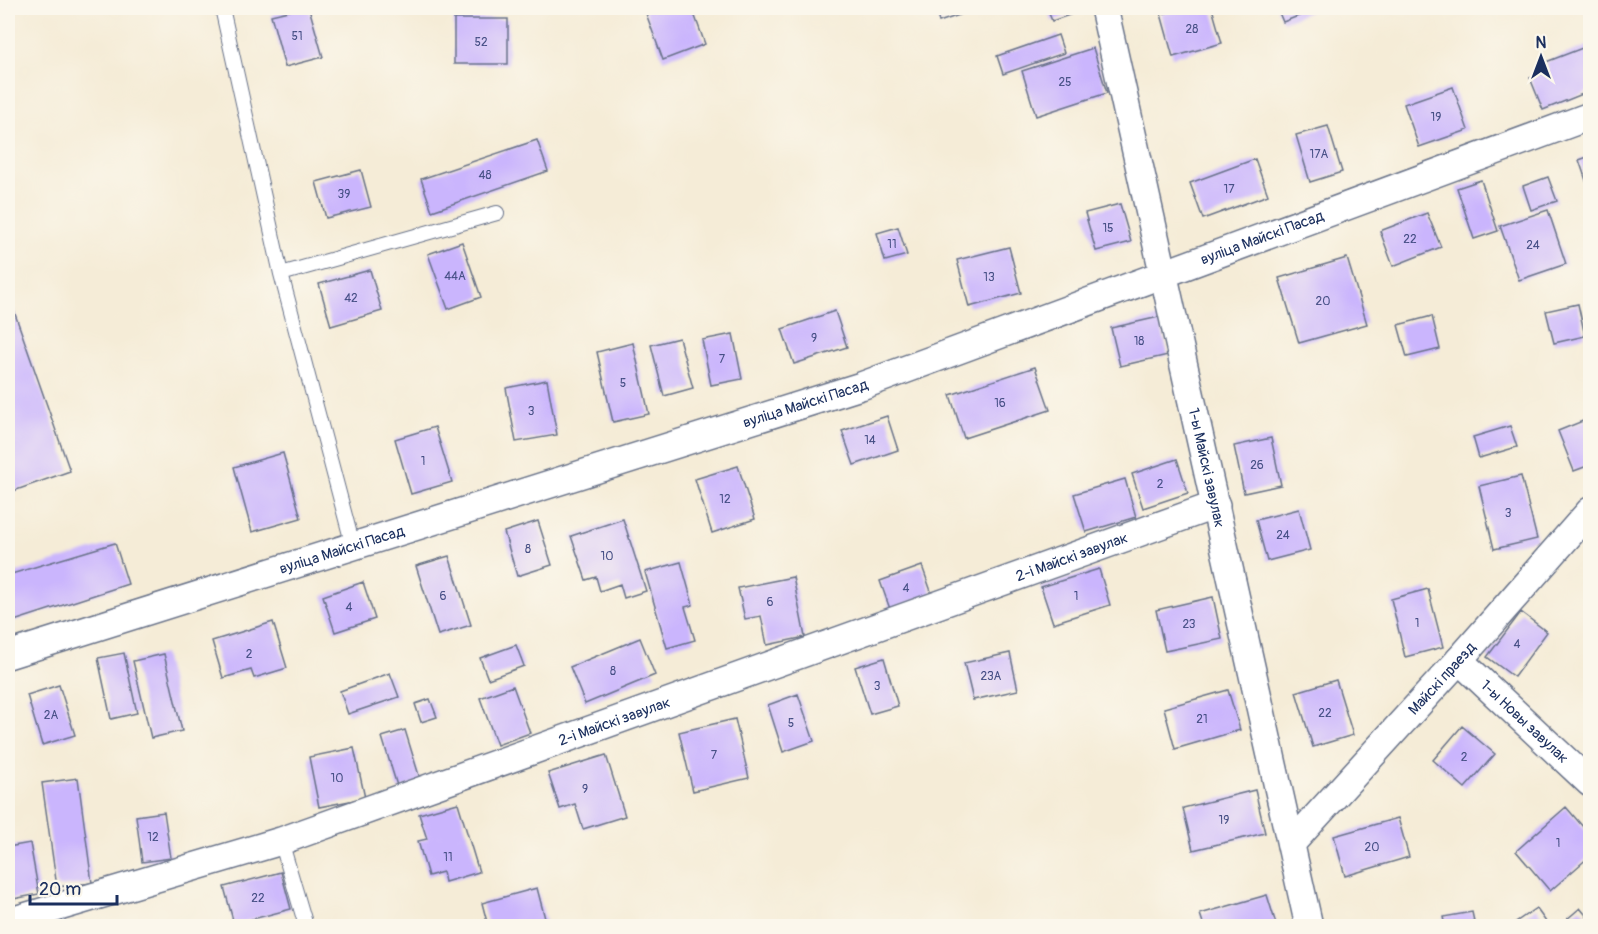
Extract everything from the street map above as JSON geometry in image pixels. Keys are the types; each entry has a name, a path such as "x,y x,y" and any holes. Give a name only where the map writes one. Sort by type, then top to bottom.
{"street":[{"name":"1-ы Майскі завулак","path":"1104,8 1309,927"},
{"name":"вуліца Майскі Пасад","path":"8,655 861,386 1590,116"},
{"name":"2-і Майскі завулак","path":"8,922 281,841 1216,505"},
{"name":"Майскі праезд","path":"1291,844 1459,660 1590,511"},
{"name":"1-ы Новы завулак","path":"1459,660 1590,783"}],"lane":[{"path":"222,8 281,274 353,546"},
{"path":"281,274 497,213"},
{"path":"281,841 306,927"}],"building":[{"path":"309,8 323,57 285,67 271,15"},
{"path":"644,8 692,8 705,44 663,60"},
{"path":"935,8 967,8 968,12 939,22"},
{"path":"1047,8 1089,8 1052,21"},
{"path":"1185,8 1212,8 1222,43 1173,57 1161,14"},
{"path":"1277,8 1319,8 1283,22"},
{"path":"454,19 508,19 508,64 454,64"},
{"path":"1058,35 1064,53 1003,74 997,56"},
{"path":"1590,45 1590,91 1543,110 1530,78 1549,71 1546,62"},
{"path":"1093,48 1107,93 1036,116 1022,71"},
{"path":"1453,87 1468,130 1419,147 1404,104"},
{"path":"1328,126 1342,172 1310,182 1296,135"},
{"path":"537,140 548,171 432,211 421,179"},
{"path":"1590,156 1590,192 1579,160"},
{"path":"1255,159 1268,195 1203,219 1190,183"},
{"path":"361,170 371,207 326,218 316,182"},
{"path":"1548,177 1557,201 1531,210 1523,186"},
{"path":"1481,180 1498,231 1474,239 1457,188"},
{"path":"1120,204 1131,242 1096,251 1085,213"},
{"path":"1548,210 1566,264 1519,280 1500,226"},
{"path":"1427,213 1441,247 1393,266 1380,231"},
{"path":"898,227 907,255 885,261 877,233"},
{"path":"462,242 481,297 448,309 428,254"},
{"path":"1009,247 1021,293 969,307 957,260"},
{"path":"1347,258 1367,324 1299,343 1279,278"},
{"path":"370,270 382,311 331,326 319,284"},
{"path":"8,294 70,471 8,493"},
{"path":"1578,304 1585,336 1554,343 1546,311"},
{"path":"835,311 847,347 794,364 782,329"},
{"path":"1432,316 1440,349 1407,357 1398,325"},
{"path":"1159,317 1168,355 1120,366 1111,328"},
{"path":"733,334 742,379 711,385 702,340"},
{"path":"679,338 693,388 664,396 651,345"},
{"path":"633,343 649,414 613,422 597,352"},
{"path":"1035,367 1050,410 964,438 950,395"},
{"path":"547,380 557,435 516,442 506,388"},
{"path":"887,416 898,450 854,465 842,431"},
{"path":"1590,418 1590,465 1574,471 1558,431"},
{"path":"1510,426 1517,447 1479,458 1473,437"},
{"path":"435,427 452,482 411,494 395,439"},
{"path":"1271,438 1281,485 1244,493 1234,446"},
{"path":"283,453 301,518 252,532 234,467"},
{"path":"1177,459 1188,493 1143,508 1132,474"},
{"path":"738,466 755,519 712,533 695,479"},
{"path":"1521,476 1537,539 1494,549 1479,486"},
{"path":"1125,479 1136,517 1086,532 1074,494"},
{"path":"1299,509 1310,550 1267,561 1256,520"},
{"path":"623,519 646,591 624,598 620,584 600,591 596,577 586,580 571,536"},
{"path":"538,521 552,565 517,576 504,532"},
{"path":"115,543 128,584 8,623 8,575"},
{"path":"449,556 471,625 438,635 416,566"},
{"path":"681,562 693,605 685,607 695,640 667,648 645,572"},
{"path":"922,566 932,594 890,609 880,581"},
{"path":"1099,569 1110,605 1053,623 1041,587"},
{"path":"793,577 805,637 767,645 761,616 745,619 738,588"},
{"path":"363,582 375,619 335,632 323,596"},
{"path":"1428,589 1443,647 1405,657 1391,599"},
{"path":"1213,597 1222,639 1165,651 1156,610"},
{"path":"1521,612 1547,632 1514,677 1487,657"},
{"path":"273,622 287,668 254,678 251,670 223,678 212,641"},
{"path":"640,638 655,675 585,704 570,667"},
{"path":"516,645 524,666 488,679 480,658"},
{"path":"124,653 137,713 111,719 98,658"},
{"path":"1010,653 1018,690 973,700 964,663"},
{"path":"164,654 182,731 151,738 133,661"},
{"path":"884,658 898,706 870,714 855,667"},
{"path":"390,673 399,697 348,714 340,691"},
{"path":"1336,680 1353,735 1313,747 1296,692"},
{"path":"59,685 75,735 42,745 27,695"},
{"path":"513,686 530,733 497,745 480,698"},
{"path":"1228,690 1240,730 1175,749 1164,708"},
{"path":"798,694 814,741 783,752 768,705"},
{"path":"430,699 437,717 421,722 415,704"},
{"path":"735,719 749,778 693,791 679,732"},
{"path":"1462,726 1495,754 1465,788 1433,760"},
{"path":"405,730 421,782 398,789 382,737"},
{"path":"354,748 365,798 319,807 309,757"},
{"path":"606,755 625,816 583,829 575,804 560,809 548,773"},
{"path":"78,778 92,883 57,887 42,783"},
{"path":"1255,790 1265,833 1193,850 1183,808"},
{"path":"458,803 479,872 445,882 443,872 428,876 418,841 427,839 419,814"},
{"path":"1566,807 1590,835 1590,856 1550,891 1516,851"},
{"path":"164,812 171,858 142,862 136,816"},
{"path":"1398,818 1409,857 1345,876 1334,836"},
{"path":"30,843 39,894 8,900 8,847"},
{"path":"281,872 291,909 234,924 224,887"},
{"path":"537,888 547,926 488,926 482,903"},
{"path":"1267,895 1276,924 1204,926 1200,914"},
{"path":"1536,908 1549,926 1510,926"},
{"path":"1580,908 1590,920 1590,926 1559,926"},
{"path":"1472,912 1475,926 1445,926 1443,917"}]}
